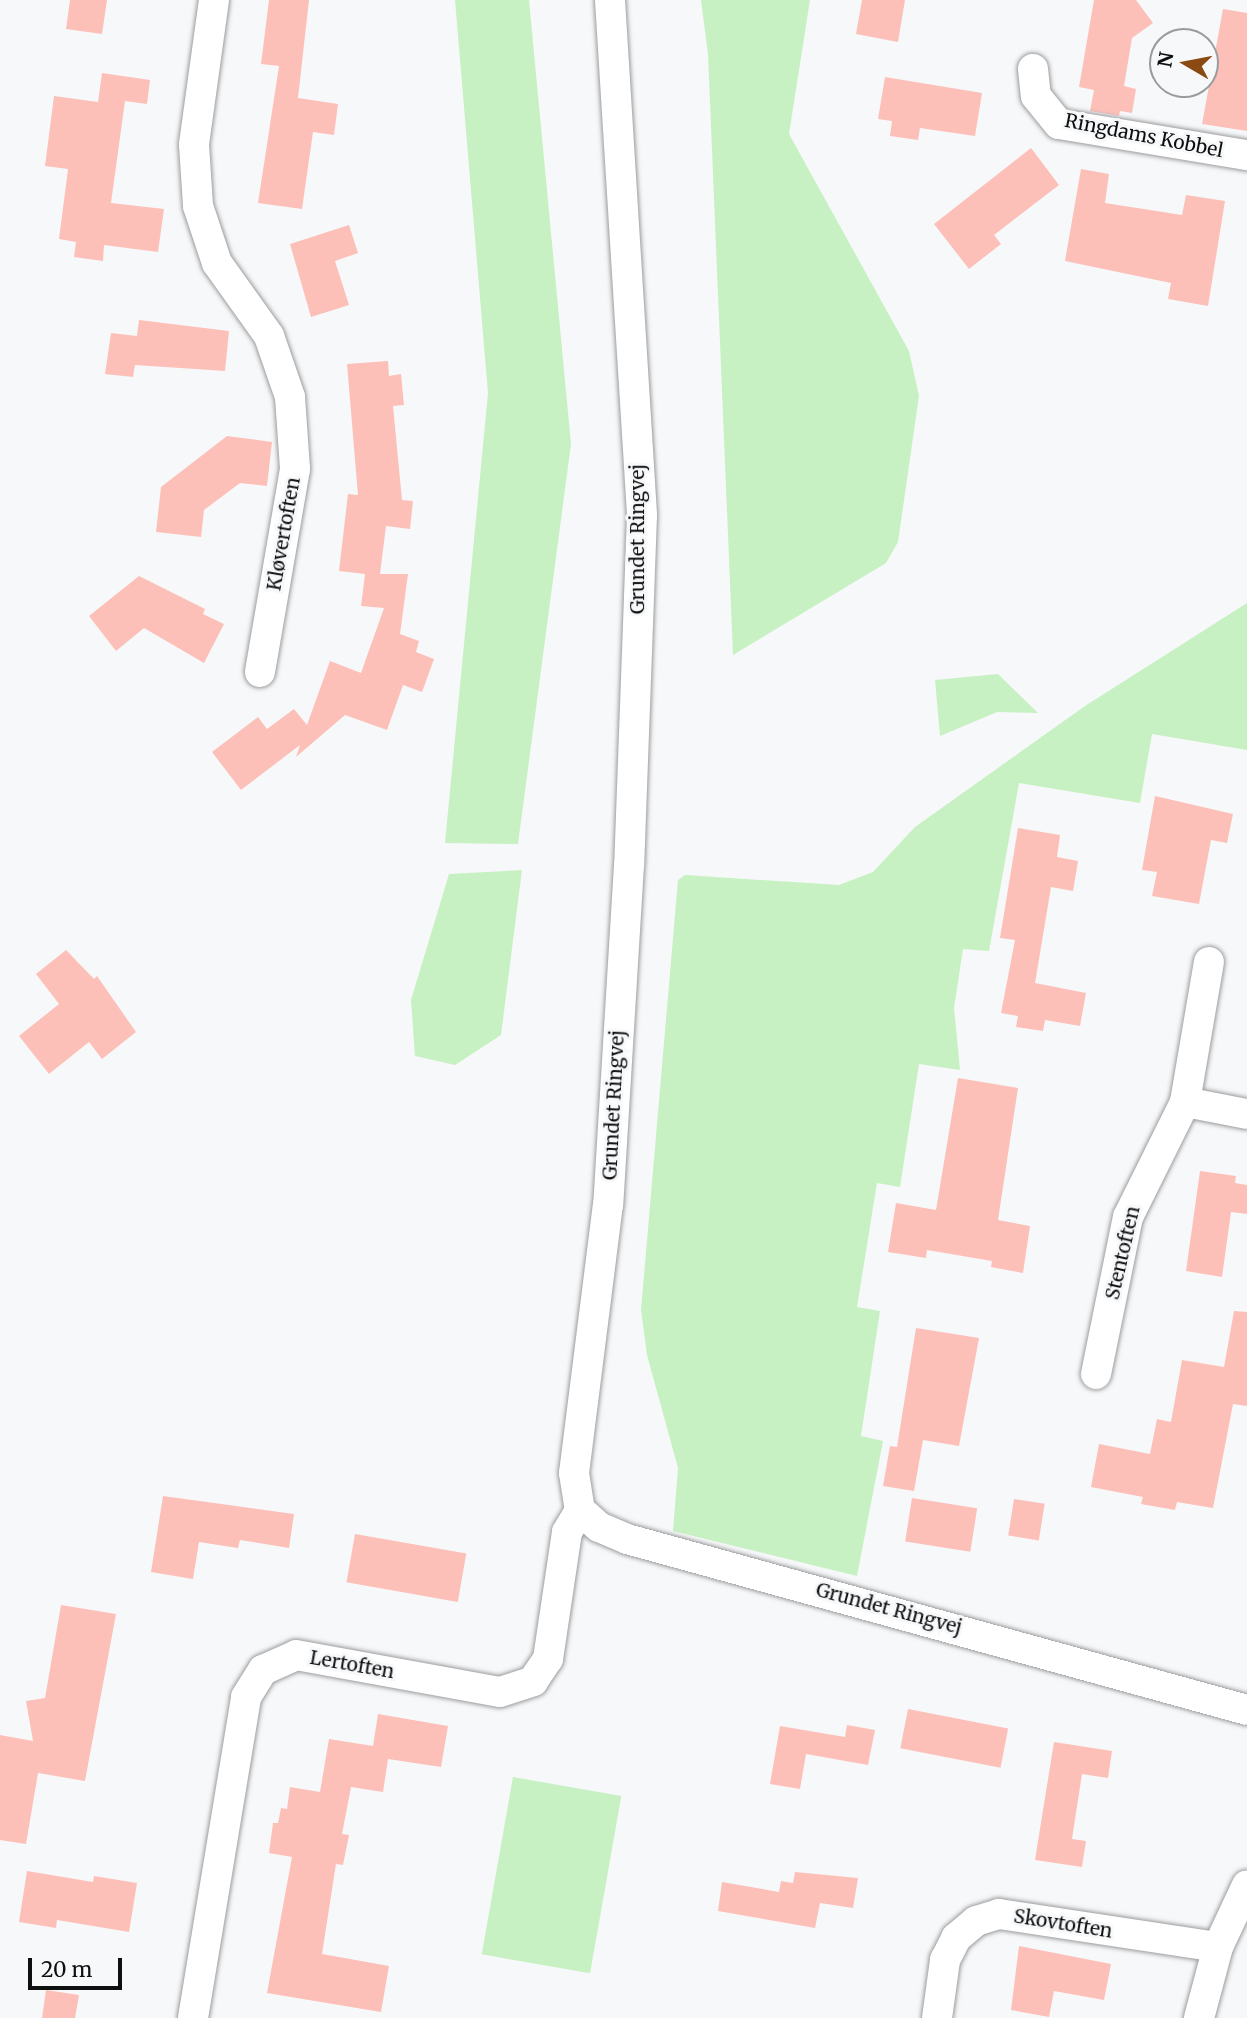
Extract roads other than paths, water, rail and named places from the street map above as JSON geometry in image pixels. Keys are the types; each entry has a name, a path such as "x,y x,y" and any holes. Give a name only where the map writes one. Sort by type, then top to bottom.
{"street":[{"name":"Kløvertoften","path":"214,0 194,145 198,206 217,263 269,336 290,397 295,469 260,672"},
{"name":"Grundet Ringvej","path":"610,0 642,515 629,865 608,1204 574,1473 580,1510 599,1527 627,1539 1247,1710"},
{"name":"Ringdams Kobbel","path":"1032,69 1036,96 1059,124 1247,155"},
{"name":"Stentoften","path":"1096,1374 1128,1217 1146,1172 1185,1102 1209,962"},
{"path":"1185,1102 1247,1114"},
{"name":"Lertoften","path":"193,2018 246,1697 263,1670 296,1655 500,1692 533,1681 548,1659 567,1532 580,1510"},
{"path":"1199,2018 1218,1947 1247,1885"},
{"name":"Skovtoften","path":"937,2018 945,1960 956,1938 975,1920 999,1914 1218,1947"}]}
